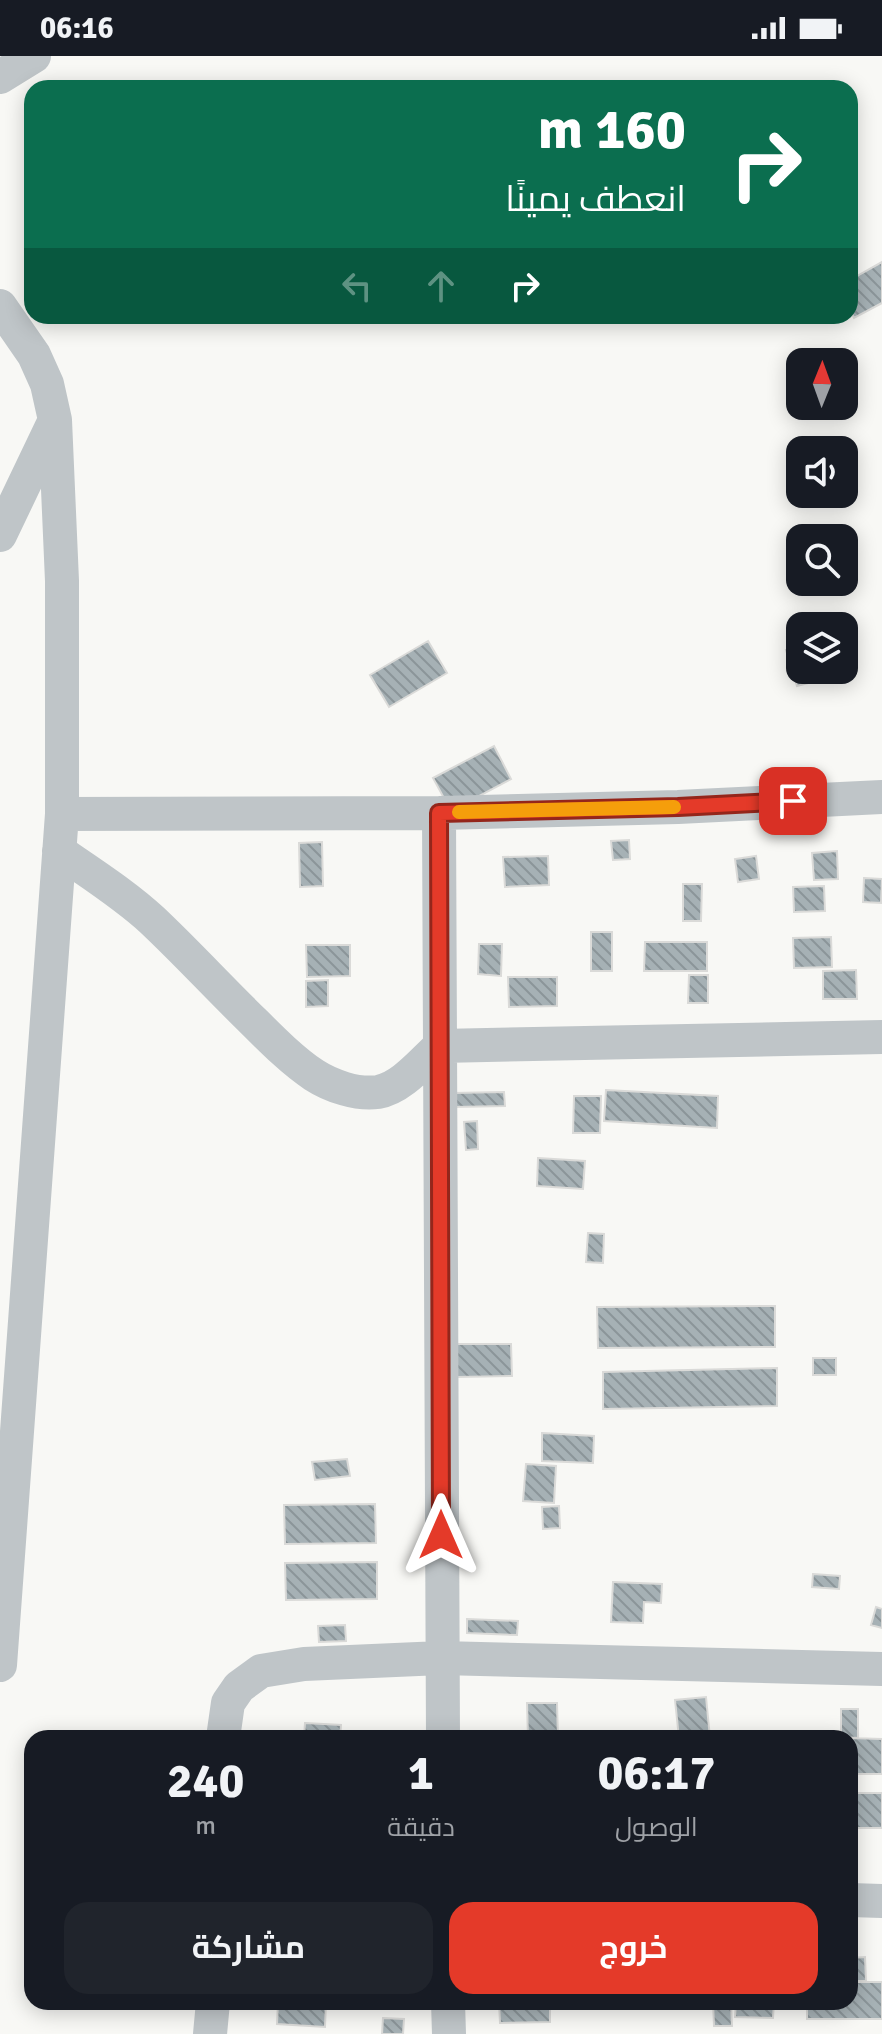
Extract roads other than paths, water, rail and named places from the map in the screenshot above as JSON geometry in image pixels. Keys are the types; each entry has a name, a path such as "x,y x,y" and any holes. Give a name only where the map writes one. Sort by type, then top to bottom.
{"street":[{"path":"0,77 34,56"},
{"path":"0,306 34,355 47,384 55,420 62,581 62,814 0,1665"},
{"path":"0,535 55,420"},
{"path":"62,814 439,813 678,807 882,797"},
{"path":"439,813 443,1730"},
{"path":"59,851 150,919 301,1065 327,1082 360,1091 375,1092 399,1083 440,1046 882,1037"},
{"path":"224,1730 228,1703 239,1687 261,1671 304,1664 441,1658 882,1669"},
{"path":"858,1900 882,1901"},
{"path":"210,2034 212,2010"},
{"path":"448,2010 449,2034"}]}
